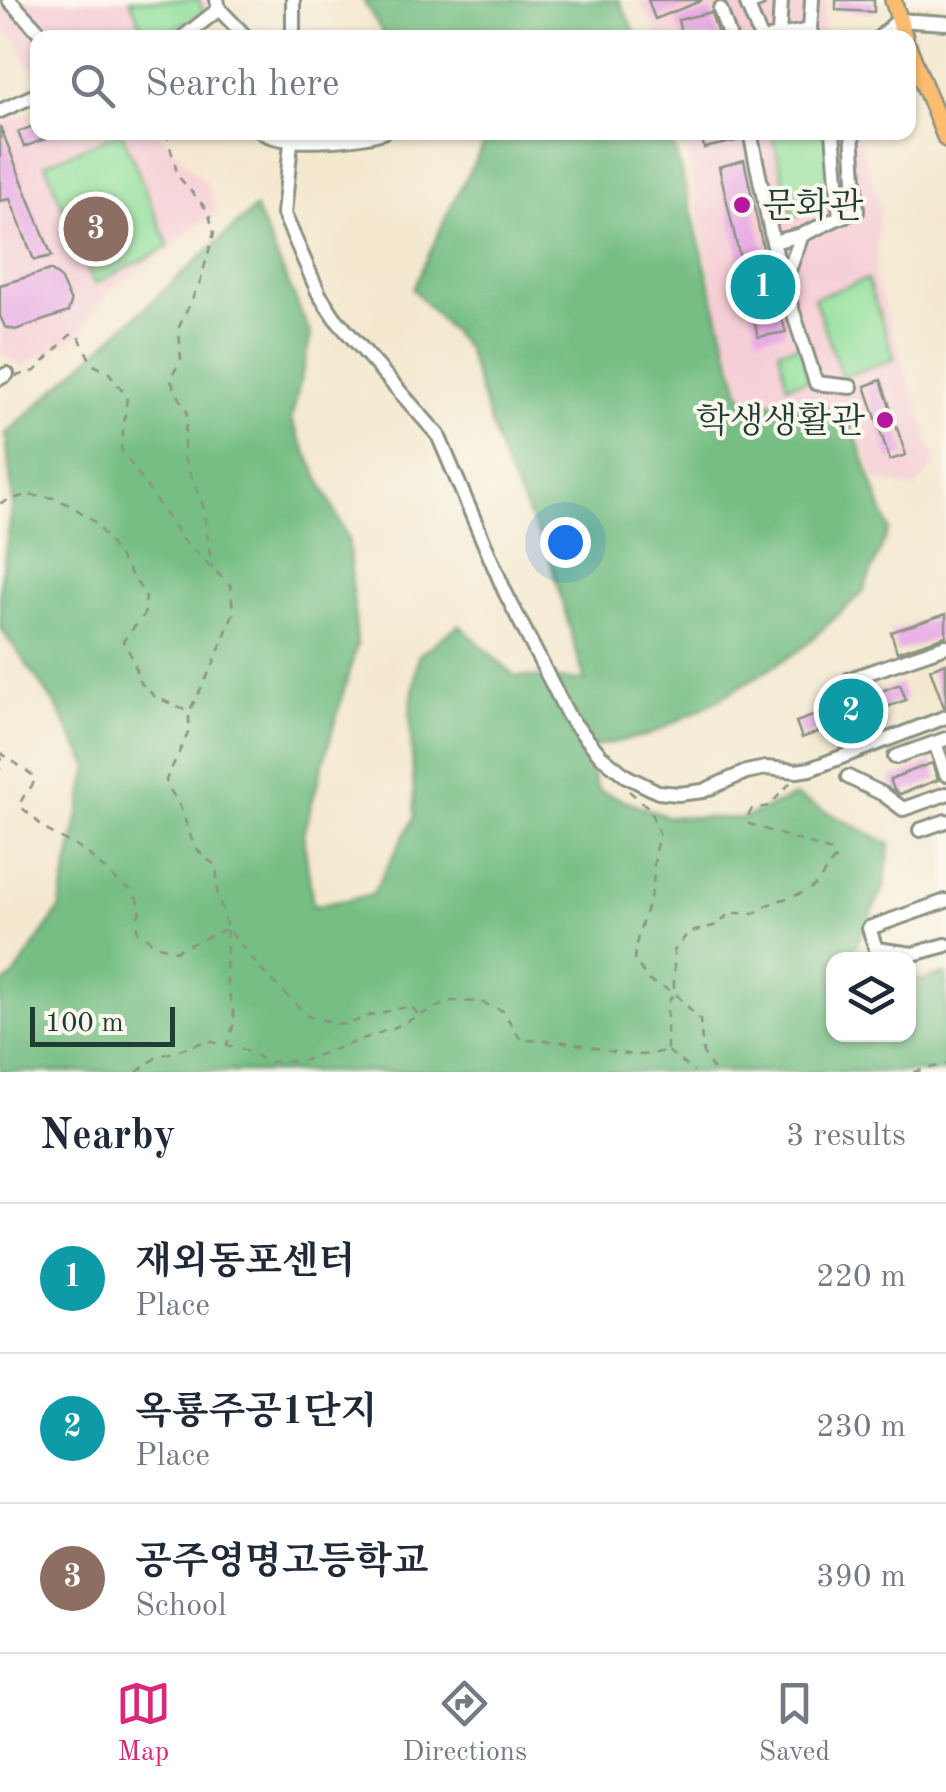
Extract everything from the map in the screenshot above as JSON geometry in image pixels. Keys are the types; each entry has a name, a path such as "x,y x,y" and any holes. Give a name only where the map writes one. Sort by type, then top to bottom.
{"main road":[{"path":"893,0 902,30"},
{"path":"916,63 942,117 946,138"}],"street":[{"path":"8,0 37,30"},
{"path":"293,30 294,0"},
{"path":"758,0 748,4 758,30"},
{"path":"775,30 781,0"},
{"path":"812,0 812,30"},
{"path":"191,30 218,5 240,30"},
{"path":"720,8 727,30"},
{"path":"887,30 898,20 946,22"},
{"path":"0,111 30,98"},
{"path":"291,140 284,214 319,294 335,318 438,435 505,592 569,717 626,776 658,792 702,791 746,772 766,768 797,771 946,717"},
{"path":"752,140 784,284 816,383 851,387"},
{"path":"834,140 840,217"},
{"path":"774,242 857,212 852,140"},
{"path":"784,284 802,235"},
{"path":"850,679 946,646"},
{"path":"895,757 940,741 946,774"},
{"path":"848,777 903,810 946,794"},
{"path":"920,830 946,821"},
{"path":"946,901 870,928 876,949 913,954 946,945"}],"path":[{"path":"168,140 178,176 208,211 214,233 200,282 179,328 181,360 170,379 187,412 183,456 202,505 212,570"},
{"path":"3,376 20,377 34,371 70,335 78,336 92,364 109,374 127,397 121,449 182,539 231,586 233,614 214,665 189,712 189,731 166,780 189,837 198,852 217,866 217,892 227,928 226,976 235,1022 227,1045"},
{"path":"0,503 26,494 55,498 96,523 146,596 144,615 123,645 134,661 138,680 154,696 189,712"},
{"path":"0,752 35,777 20,806 48,831 86,852 120,884 132,890 141,900 138,930 156,945 175,951 227,928"},
{"path":"0,752 0,768"},
{"path":"667,1050 667,1005 674,992 674,952 688,933 717,925 730,913 755,913 774,901 809,890 821,881 835,859 830,851 750,824 752,809 776,801 797,771"},
{"path":"618,782 649,808 660,831 652,890 634,960 649,981 674,992 700,1020 703,1053 715,1072"},
{"path":"227,928 261,970 309,1017 346,1025 372,1014 411,1006 420,1017"},
{"path":"137,1072 157,1057 207,1041 240,1048 268,1062 305,1060 450,1002 481,1002 503,1011 522,1040 563,1042 630,1056 667,1050"},
{"path":"667,1050 694,1072"},
{"path":"914,1072 946,1064"}],"shaded area":[{"path":"0,0 207,0 214,15 191,30 30,30 30,66 15,38 0,29"},
{"path":"638,0 826,0 825,30 655,30"},
{"path":"30,113 30,140 164,140 209,188 217,211 106,294 79,335 23,367 0,354 0,124"},
{"path":"684,140 859,140 880,204 875,277 937,463 915,488 876,480 849,405 745,397 720,318"}],"green space":[{"path":"130,0 199,0 204,13 170,30 143,30"},
{"path":"363,0 619,0 634,30 381,30"},
{"path":"102,140 125,140 169,247 94,284 45,164"},
{"path":"486,140 672,140 743,399 846,409 889,529 863,592 800,650 713,703 649,735 583,749 598,790 665,816 742,819 795,796 890,844 884,887 853,952 826,952 826,1042 916,1042 916,980 946,974 946,1072 0,1072 0,987 14,976 59,910 89,767 55,704 0,627 0,586 13,503 6,434 255,208 311,335 291,420 348,539 357,644 303,834 313,906 372,895 415,816 410,713 418,656 459,625 514,676 585,681 549,556 504,465 466,348 413,289"},
{"path":"774,140 828,140 827,151 840,205 792,216"},
{"path":"867,279 895,359 842,377 814,298"},
{"path":"801,345 808,380 787,385 779,350"}],"building":[{"path":"648,0 701,0 701,1 655,19"},
{"path":"836,0 874,0 874,12 836,10"},
{"path":"711,12 717,30 680,30 678,20"},
{"path":"0,126 52,256 34,260 10,199 0,201"},
{"path":"30,127 30,140 42,140 24,147 18,132"},
{"path":"702,140 741,140 704,148"},
{"path":"744,160 770,280 786,332 758,337 719,167"},
{"path":"50,270 59,276 71,302 68,312 15,330 5,327 0,316 0,285"},
{"name":"학생생활관","path":"881,380 906,455 890,460 865,386"},
{"path":"946,614 946,636 897,652 891,632"},
{"path":"946,663 946,707 944,707 930,669"},
{"path":"900,684 906,700 802,738 796,722"},
{"path":"932,763 938,780 900,794 894,790 890,779"}],"place":[{"name":"문화관","path":"742,205"},
{"name":"공주영명고등학교","path":"96,229"},
{"name":"재외동포센터","path":"763,287"},
{"name":"학생생활관","path":"885,420"},
{"name":"옥룡주공1단지","path":"851,711"}]}
